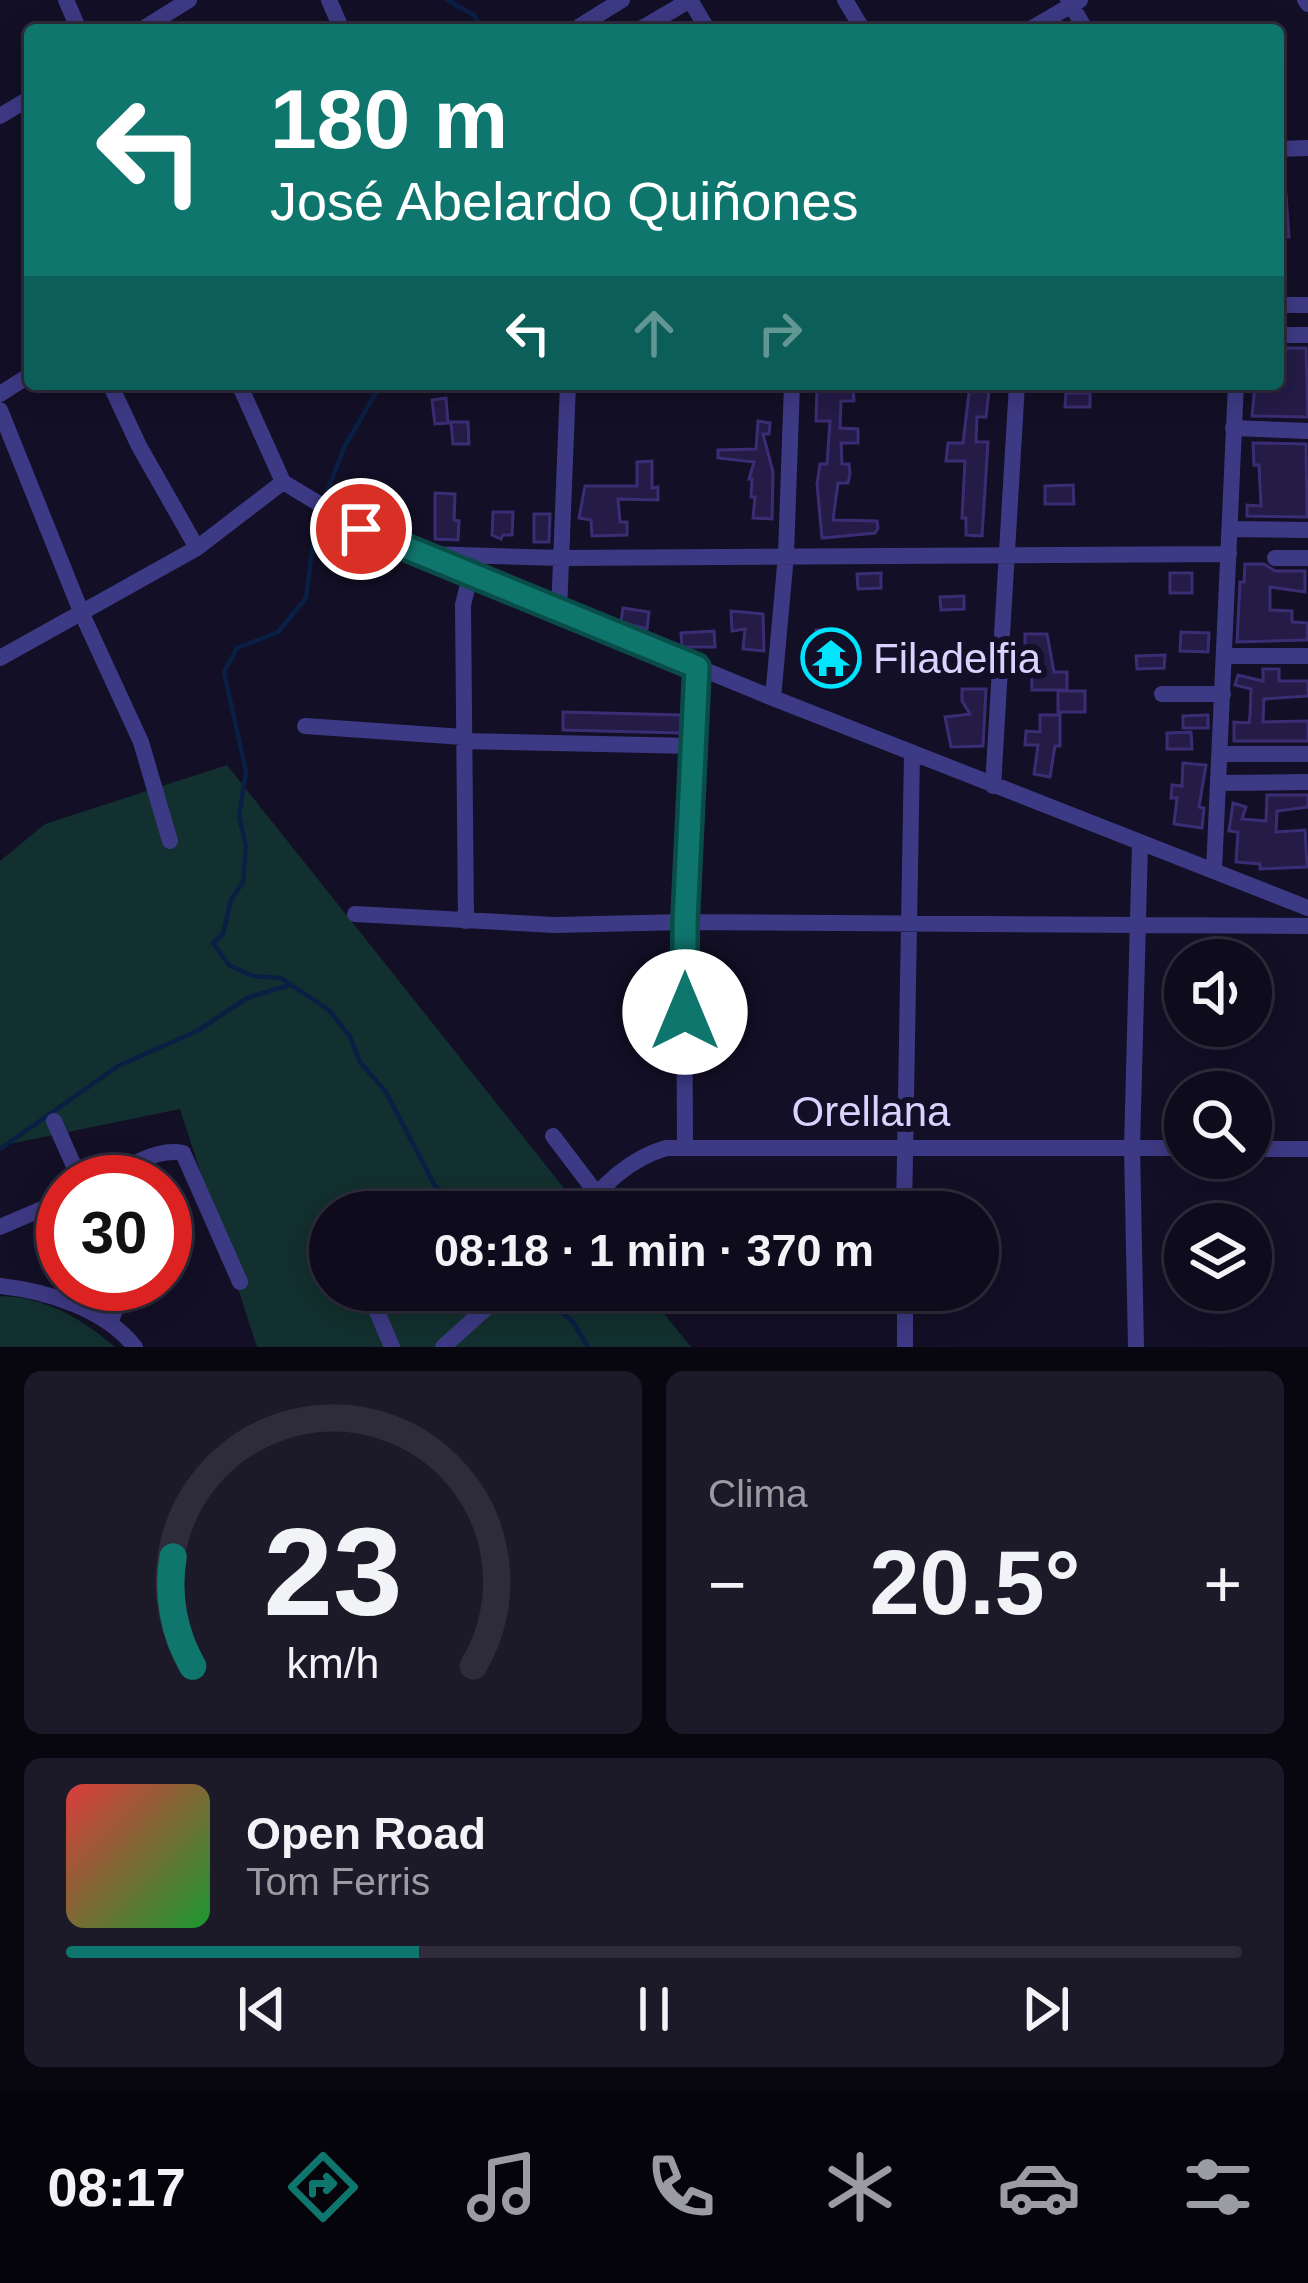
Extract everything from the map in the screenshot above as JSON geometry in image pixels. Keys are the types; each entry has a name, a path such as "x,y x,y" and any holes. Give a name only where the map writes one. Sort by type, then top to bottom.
{"street":[{"path":"151,24 189,0"},
{"path":"583,24 622,0"},
{"path":"649,24 690,0"},
{"path":"1038,24 1073,2"},
{"path":"113,390 196,548"},
{"path":"242,390 283,482 333,515 415,554 1308,908"},
{"path":"559,612 568,390"},
{"path":"773,698 792,390"},
{"path":"993,786 1017,390"},
{"path":"1214,871 1236,390"},
{"path":"0,410 82,614 141,742 170,841"},
{"path":"1233,428 1308,431"},
{"path":"0,658 196,548 283,482"},
{"path":"1230,529 1308,530"},
{"path":"415,554 562,558 1229,554"},
{"path":"1276,558 1308,558"},
{"path":"466,921 463,605 470,576"},
{"path":"1225,656 1308,656"},
{"path":"685,1148 685,922 697,667"},
{"path":"1162,694 1223,694"},
{"path":"305,726 463,739 692,746"},
{"path":"904,1191 912,753"},
{"path":"1220,754 1308,754"},
{"path":"1219,782 1308,782"},
{"path":"1136,1347 1132,1148 1140,844"},
{"path":"355,914 555,925 1308,926"},
{"path":"54,1121 69,1155"},
{"path":"554,1136 595,1191"},
{"name":"Orellana","path":"600,1191 640,1156 666,1148 1164,1148"},
{"path":"1272,1149 1308,1149"},
{"path":"192,1173 240,1282"},
{"path":"0,1227 36,1212"},
{"path":"0,1286 62,1300 110,1323 135,1347"},
{"path":"110,1323 115,1311"},
{"path":"377,1311 392,1347"},
{"path":"443,1347 483,1311"},
{"path":"904,1311 905,1347"}],"green space":[{"path":"227,765 566,1191 309,1191 309,1311 662,1311 691,1347 257,1347 180,1109 0,1146 0,861 45,824"},
{"path":"0,1296 36,1301 36,1311 62,1311 115,1347 0,1347"}],"building":[{"path":"1284,195 1286,195 1289,237 1284,237"},
{"path":"1284,348 1306,348 1308,417 1252,416 1254,390 1284,390"},
{"path":"817,390 853,390 854,401 841,401 840,428 858,429 858,443 841,443 842,464 849,464 850,474 848,483 838,483 833,520 877,521 875,533 822,538 817,484 820,464 827,464 830,421 816,421"},
{"path":"969,390 989,390 986,417 977,417 976,442 988,442 982,536 966,535 966,518 962,518 965,461 946,461 948,443 963,443"},
{"path":"1066,393 1090,393 1090,407 1065,407"},
{"path":"446,398 448,423 435,424 432,400"},
{"path":"758,421 770,423 769,434 763,434 773,472 772,519 753,518 755,497 751,497 749,479 754,462 718,458 718,450 756,449"},
{"path":"451,422 468,422 469,444 453,444"},
{"path":"1253,443 1306,444 1307,517 1247,516 1247,505 1261,506"},
{"path":"652,461 652,488 658,487 658,500 618,499 620,522 627,522 627,535 592,536 591,520 579,518 585,486 637,486 637,462"},
{"path":"1073,485 1074,504 1045,504 1045,486"},
{"path":"435,493 455,494 458,540 435,539"},
{"path":"493,512 513,512 512,535 501,539 492,535"},
{"path":"534,514 550,514 549,542 534,542"},
{"path":"1245,564 1305,571 1305,592 1270,587 1270,610 1292,611 1292,622 1308,623 1307,640 1237,642"},
{"path":"881,573 881,588 858,589 857,574"},
{"path":"1170,573 1192,573 1192,593 1170,593"},
{"path":"964,596 964,609 941,610 940,597"},
{"path":"623,608 649,612 647,629 621,622"},
{"path":"731,611 763,614 764,651 743,649 745,629 732,631"},
{"path":"816,630 831,630 831,650 858,651 857,672 806,670 807,650 816,650"},
{"path":"714,631 715,647 682,647 681,633"},
{"path":"1181,632 1209,633 1208,652 1180,651"},
{"path":"1025,634 1047,634 1054,672 1067,672 1067,690 1032,690 1031,648 1025,648"},
{"path":"1165,655 1164,668 1137,669 1136,656"},
{"path":"1263,669 1279,669 1279,681 1308,681 1308,696 1264,699 1263,722 1308,721 1308,741 1234,741 1234,722 1249,723 1250,716 1251,689 1235,685 1238,675 1263,681"},
{"path":"962,689 986,689 983,746 951,747 945,717 970,714 962,701"},
{"path":"1058,691 1085,691 1085,712 1058,712"},
{"path":"563,712 681,715 681,733 563,730"},
{"path":"1040,715 1060,715 1060,746 1055,746 1050,777 1034,774 1038,745 1025,745 1026,731 1040,732"},
{"path":"1208,715 1208,728 1183,728 1183,716"},
{"path":"1191,732 1192,749 1167,749 1167,733"},
{"path":"1183,763 1206,765 1199,807 1204,808 1202,828 1174,824 1177,798 1171,798 1172,785 1182,786"},
{"path":"1267,795 1308,795 1308,807 1277,811 1276,832 1305,830 1307,867 1260,869 1260,864 1236,862 1238,832 1229,831 1233,803 1246,807 1242,819 1266,821"}],"waterway":[{"path":"447,0 474,15 479,24"},
{"path":"378,390 345,446 316,519 306,598 278,632 237,648 224,672 246,772 239,816 246,846 243,882 231,900 223,934 213,943 229,965 252,976 281,978 329,1010 350,1037 360,1062 386,1092 442,1191"},
{"path":"0,1149 118,1066 197,1031 247,998 290,985"},
{"path":"560,1311 588,1347"}],"place":[{"name":"Filadelfia","path":"831,658"}],"route":[{"path":"361,529 697,667 685,1012"}]}
